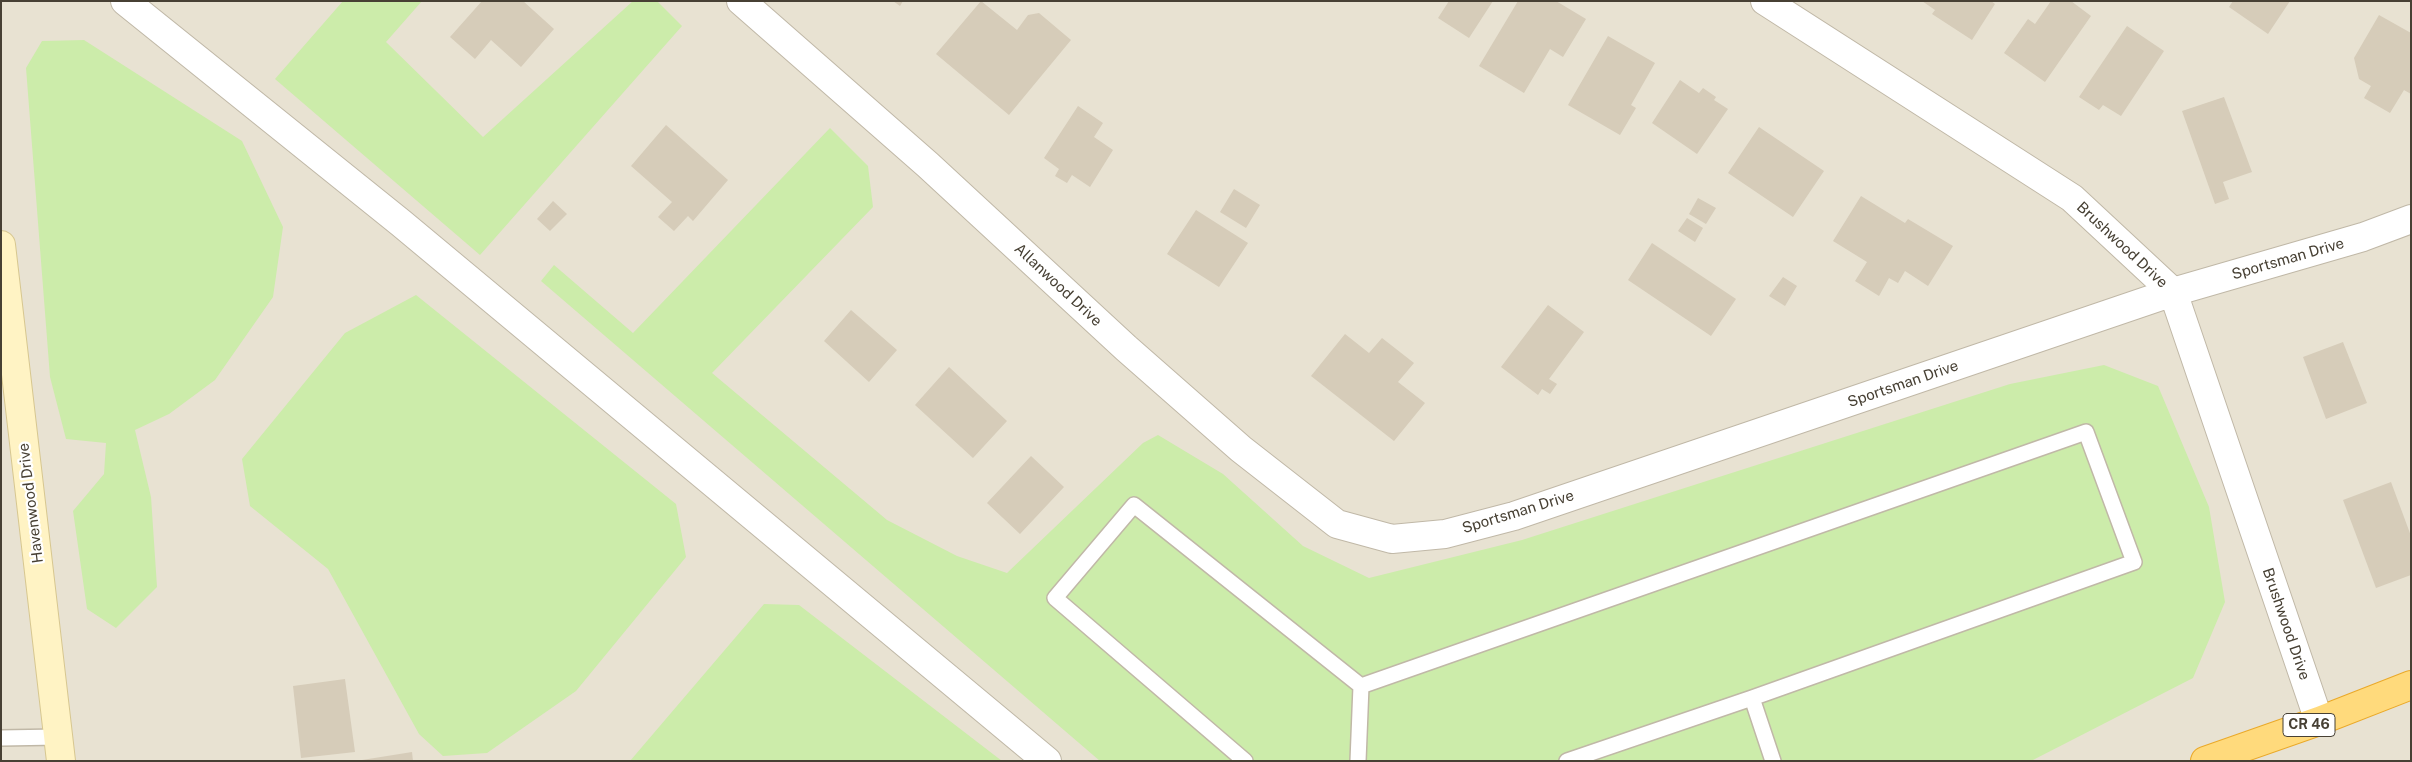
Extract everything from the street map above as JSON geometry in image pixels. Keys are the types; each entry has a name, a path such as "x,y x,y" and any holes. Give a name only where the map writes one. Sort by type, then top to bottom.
{"highway":[{"name":"CR 46","path":"2206,761 2319,721 2411,685"}],"main road":[{"name":"Havenwood Drive","path":"1,245 60,749"}],"street":[{"path":"125,1 401,223 1047,761"},
{"name":"Allanwood Drive","path":"741,1 928,165 1126,348 1241,449 1337,524 1392,539"},
{"name":"Brushwood Drive","path":"1765,1 2072,198 2173,292 2319,721"},
{"name":"Sportsman Drive","path":"1392,539 1444,534 1514,516 2173,292 2363,237 2411,219"}],"lane":[{"path":"1361,686 2086,432 2134,562 1752,698 1567,761"},
{"path":"1245,761 1055,598 1134,505 1361,686"},
{"path":"1358,761 1361,686"},
{"path":"1752,698 1773,761"},
{"path":"1,738 60,749"}],"shaded area":[{"path":"1,1 2411,1 2411,761 1,761"}],"green space":[{"path":"343,1 422,1 386,42 483,137 633,1 657,1 682,26 480,255 275,79"},
{"path":"84,40 242,141 283,227 273,297 215,380 169,414 135,430 151,497 157,587 116,628 87,609 73,511 104,474 106,443 66,439 50,377 26,68 42,41"},
{"path":"830,128 868,166 873,207 712,373 887,520 957,556 1007,573 1143,443 1158,435 1223,474 1303,546 1369,578 1522,540 2010,384 2104,365 2158,386 2209,507 2225,602 2193,678 2031,761 1100,761 541,281 554,265 633,333"},
{"path":"416,295 676,504 686,557 576,691 487,753 443,756 419,734 328,569 250,506 242,459 345,333"},
{"path":"764,604 799,605 1002,761 630,761"}],"building":[{"path":"482,1 523,1 554,29 521,67 491,40 475,59 450,37"},
{"path":"893,1 903,1 900,6"},
{"path":"981,1 1017,30 1028,15 1039,13 1071,40 1009,115 936,54"},
{"path":"1449,1 1493,1 1469,38 1438,18"},
{"path":"1518,1 1556,1 1586,19 1563,57 1550,49 1524,93 1479,66"},
{"path":"1922,1 1991,1 1995,4 1972,40 1932,14 1935,10"},
{"path":"2051,1 2071,1 2091,16 2045,82 2004,53 2028,19 2035,24"},
{"path":"2233,1 2290,1 2268,34 2229,7"},
{"path":"2379,15 2411,33 2411,94 2404,90 2390,113 2364,98 2371,86 2359,79 2354,58"},
{"path":"2127,26 2164,51 2121,116 2103,105 2099,110 2079,97"},
{"path":"1608,36 1655,63 1631,105 1636,108 1620,135 1568,105"},
{"path":"1680,80 1699,93 1703,88 1716,97 1714,100 1728,109 1697,154 1652,123"},
{"path":"2224,97 2252,172 2223,182 2229,199 2215,204 2182,111"},
{"path":"1078,106 1103,123 1094,137 1113,150 1090,187 1072,175 1067,183 1055,176 1059,169 1044,158"},
{"path":"666,125 728,180 693,221 688,216 674,231 658,217 672,202 631,166"},
{"path":"1759,127 1824,171 1793,217 1728,173"},
{"path":"1234,189 1260,205 1246,228 1220,212"},
{"path":"1861,196 1905,223 1908,219 1953,246 1928,286 1905,271 1898,283 1889,278 1879,296 1855,281 1867,262 1833,241"},
{"path":"1698,198 1716,208 1706,224 1689,214"},
{"path":"553,201 567,214 550,231 537,219"},
{"path":"1196,210 1248,243 1219,287 1167,254"},
{"path":"1687,218 1703,228 1695,242 1678,231"},
{"path":"1652,243 1736,299 1711,336 1628,280"},
{"path":"1783,277 1797,286 1785,306 1769,296"},
{"path":"1548,305 1584,332 1549,379 1557,384 1550,394 1542,389 1538,395 1501,367"},
{"path":"851,310 897,350 869,382 824,341"},
{"path":"1345,334 1369,353 1382,338 1414,363 1398,382 1425,403 1394,441 1311,376"},
{"path":"2343,342 2367,403 2326,419 2303,357"},
{"path":"949,367 1007,421 973,458 915,405"},
{"path":"1031,456 1064,487 1020,534 987,503"},
{"path":"2391,482 2411,536 2411,575 2376,588 2343,500"},
{"path":"345,679 355,752 301,758 293,686"},
{"path":"412,752 413,761 362,761 362,760"}]}
